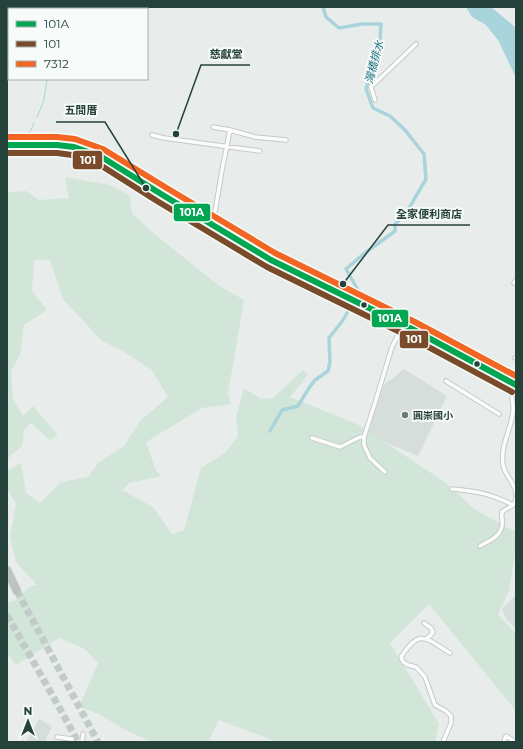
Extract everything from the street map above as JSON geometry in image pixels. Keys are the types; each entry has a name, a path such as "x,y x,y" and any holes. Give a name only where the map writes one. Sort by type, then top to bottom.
{"highway":[{"path":"7,570 18,591"}],"main road":[{"path":"7,145 57,145 74,147 100,156 271,260 403,325 516,385"}],"street":[{"path":"375,100 371,87 416,44"},
{"path":"213,127 255,137 286,140"},
{"path":"206,221 215,212 230,130"},
{"path":"152,135 164,138 260,151"},
{"path":"385,472 370,458 364,445 364,437 392,347 403,325"},
{"path":"446,381 499,414"},
{"path":"480,546 493,539 501,531 502,512 513,505 516,498 514,486 506,473 503,464 503,453 513,413 509,382"},
{"path":"312,438 340,447 360,437 364,437"},
{"path":"452,489 484,493 513,505"},
{"path":"424,623 433,632 427,638"},
{"path":"443,742 452,723 451,716 446,711 435,705 425,677 416,667 403,662 401,657 418,638 427,638 450,653"},
{"path":"82,734 82,742"},
{"path":"504,742 506,736 515,742"},
{"path":"57,737 72,739 72,742"}],"shaded area":[{"name":"圓崇國小","path":"404,369 447,396 418,456 368,435 380,390 388,381"},
{"path":"516,595 516,629 506,619 502,609"},
{"path":"39,719 52,726 45,742 26,742"}],"green space":[{"path":"65,177 110,185 130,196 132,213 152,232 218,285 244,300 228,393 231,404 202,408 146,442 156,471 162,476 129,483 122,490 153,507 172,534 184,530 201,468 226,452 238,436 236,417 244,388 261,399 273,398 303,370 308,375 290,397 359,425 446,483 474,509 516,532 516,546 509,591 498,614 516,634 516,711 429,604 390,643 439,724 435,742 277,742 219,720 208,742 151,742 124,729 99,714 79,707 98,663 85,649 59,638 16,665 7,653 7,603 14,601 29,587 37,585 16,562 10,537 16,504 8,490 7,491 7,471 21,463 26,493 40,503 61,482 88,477 98,463 124,446 140,421 168,397 152,370 123,351 102,341 63,299 50,260 34,260 32,291 47,310 24,325 20,355 11,371 13,399 23,416 33,406 58,435 50,440 31,423 24,430 22,446 7,459 7,193 26,191 39,200 69,198"}],"water":[{"path":"466,7 491,7 514,26 516,30 516,78 498,40 486,25 472,17"}],"waterway":[{"name":"灣橋排水","path":"270,431 282,410 298,406 315,380 328,371 330,362 329,338 343,320 359,292 346,269 395,231 395,224 405,215 426,179 424,154 405,130 390,116 373,108 366,89 380,42 381,24 362,24 339,28 326,17 323,7"},
{"path":"37,117 44,100 47,80"},
{"path":"26,141 34,123"}],"tunnel":[{"path":"17,591 98,742"},
{"path":"7,615 78,742"}],"transit line":[{"name":"7312","path":"7,137 57,137 75,139 103,149 275,253 415,322 516,376"},
{"name":"101A","path":"7,145 57,145 74,147 100,156 271,260 412,329 516,385"},
{"name":"101","path":"7,153 57,153 72,155 97,163 267,267 408,336 512,392"}],"place":[{"name":"慈獻堂","path":"176,134"},
{"name":"五間厝","path":"146,188"},
{"name":"全家便利商店","path":"343,284"},
{"name":"圓崇國小","path":"405,415"}]}
